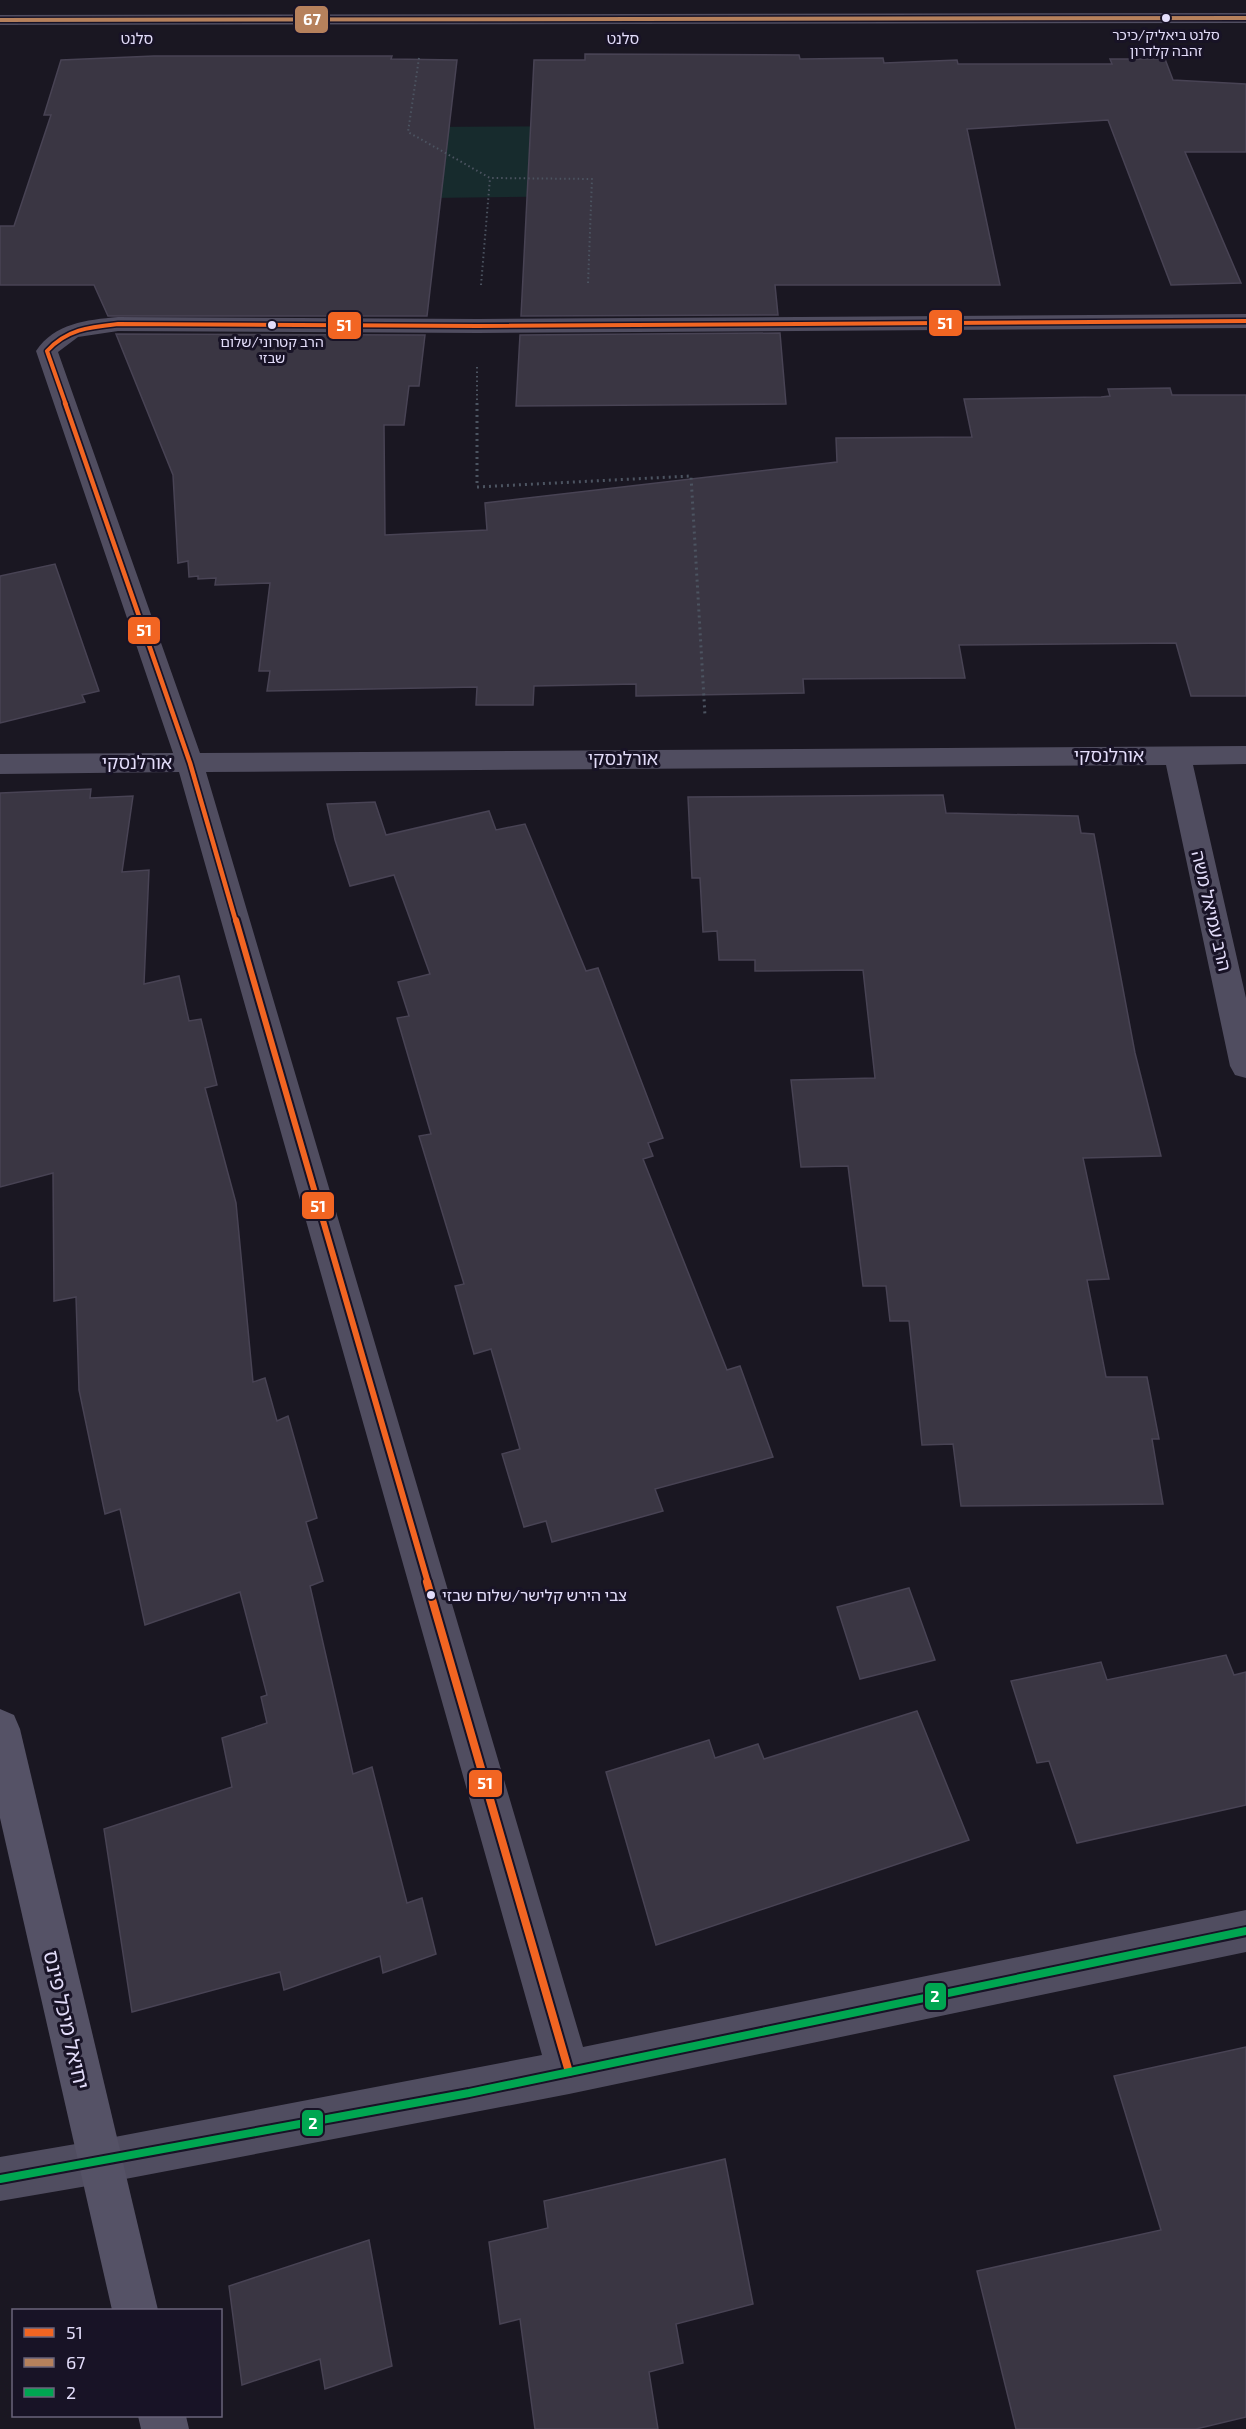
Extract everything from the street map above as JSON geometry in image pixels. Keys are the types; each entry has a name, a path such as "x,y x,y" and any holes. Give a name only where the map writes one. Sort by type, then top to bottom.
{"main road":[{"name":"יחיאל מיכל פינס","path":"0,1729 135,2309"}],"street":[{"name":"סלנט","path":"0,20 1246,18"},
{"path":"569,2072 190,763 47,351 57,338 83,327 118,324 478,326 1246,321"},
{"name":"אורלנסקי","path":"0,764 1246,754"},
{"name":"הרב עמיאל משה","path":"1177,755 1246,1066"},
{"path":"0,2179 569,2072 1246,1931"}],"path":[{"path":"420,51 408,132 490,178 592,179 586,325"},
{"path":"490,178 478,326 477,487 691,476 707,759"}],"green space":[{"path":"629,126 605,196 430,198 421,127"}],"building":[{"path":"585,54 799,55 800,59 883,58 884,63 957,60 958,64 1112,64 1110,59 1165,59 1173,80 1246,84 1246,152 1185,152 1241,283 1171,285 1108,120 967,129 1000,285 775,285 778,315 521,316 534,60 585,60"},
{"path":"154,56 392,56 391,59 457,60 427,316 108,316 94,285 0,285 0,226 14,226 51,115 44,115 61,60"},
{"path":"780,333 786,404 516,406 520,335"},
{"path":"116,334 425,335 419,386 409,386 404,425 384,425 385,535 487,530 485,503 837,462 836,438 972,437 964,399 1101,397 1110,396 1108,389 1170,388 1172,395 1246,395 1246,696 1191,696 1176,643 959,645 965,678 803,679 804,693 636,696 636,684 534,686 533,705 476,705 477,687 267,691 270,671 259,671 270,583 215,585 216,578 189,577 188,561 178,563 173,475"},
{"path":"55,564 99,691 82,695 85,702 0,723 0,576"},
{"path":"91,789 90,798 133,796 122,872 149,870 144,984 179,976 189,1021 201,1019 217,1085 205,1088 236,1203 253,1382 265,1378 277,1421 288,1416 317,1518 306,1522 323,1581 310,1586 353,1774 372,1767 407,1903 422,1898 436,1954 383,1973 380,1956 284,1990 280,1972 132,2012 104,1829 232,1787 222,1738 267,1723 261,1697 267,1695 240,1592 145,1625 120,1509 105,1514 79,1390 76,1297 54,1301 53,1173 0,1187 0,793"},
{"path":"943,795 946,813 1078,816 1081,833 1094,834 1135,1053 1161,1156 1083,1158 1109,1279 1087,1280 1106,1377 1147,1377 1159,1439 1152,1439 1163,1504 961,1506 953,1444 922,1445 909,1321 890,1321 886,1286 863,1286 848,1166 801,1167 791,1080 875,1078 863,970 755,971 755,960 719,960 717,931 703,932 700,878 692,878 688,797"},
{"path":"375,802 386,835 489,811 496,830 525,824 586,971 598,968 663,1138 648,1143 653,1156 643,1159 727,1370 740,1366 773,1457 655,1489 663,1511 552,1542 546,1521 524,1527 502,1454 520,1449 491,1349 474,1354 455,1286 464,1284 419,1136 431,1134 397,1018 409,1016 398,982 430,974 394,875 350,886 335,840 327,804"},
{"path":"909,1588 935,1660 860,1679 837,1607"},
{"path":"1226,1655 1234,1675 1246,1672 1246,1805 1077,1843 1049,1761 1037,1763 1011,1681 1101,1662 1107,1680"},
{"path":"917,1711 969,1840 656,1945 606,1772 709,1740 715,1758 758,1744 764,1759"},
{"path":"1246,2047 1246,2417 1196,2429 1016,2429 977,2271 1161,2230 1114,2076"},
{"path":"725,2159 753,2304 676,2324 683,2363 649,2372 658,2429 535,2429 520,2319 500,2324 489,2242 548,2228 544,2201"},
{"path":"369,2240 392,2366 325,2389 320,2359 242,2385 229,2286"}],"transit line":[{"name":"67","path":"0,20 1246,18"},
{"name":"51","path":"569,2072 190,763 47,351 70,332 88,327 118,324 478,326 1246,321"},
{"name":"2","path":"0,2179 469,2093 1246,1931"}],"place":[{"name":"סלנט ביאליק/כיכר זהבה קלדרון","path":"1166,18"},
{"name":"הרב קטרוני/שלום שבזי","path":"272,325"},
{"name":"צבי הירש קלישר/שלום שבזי","path":"431,1595"}]}
